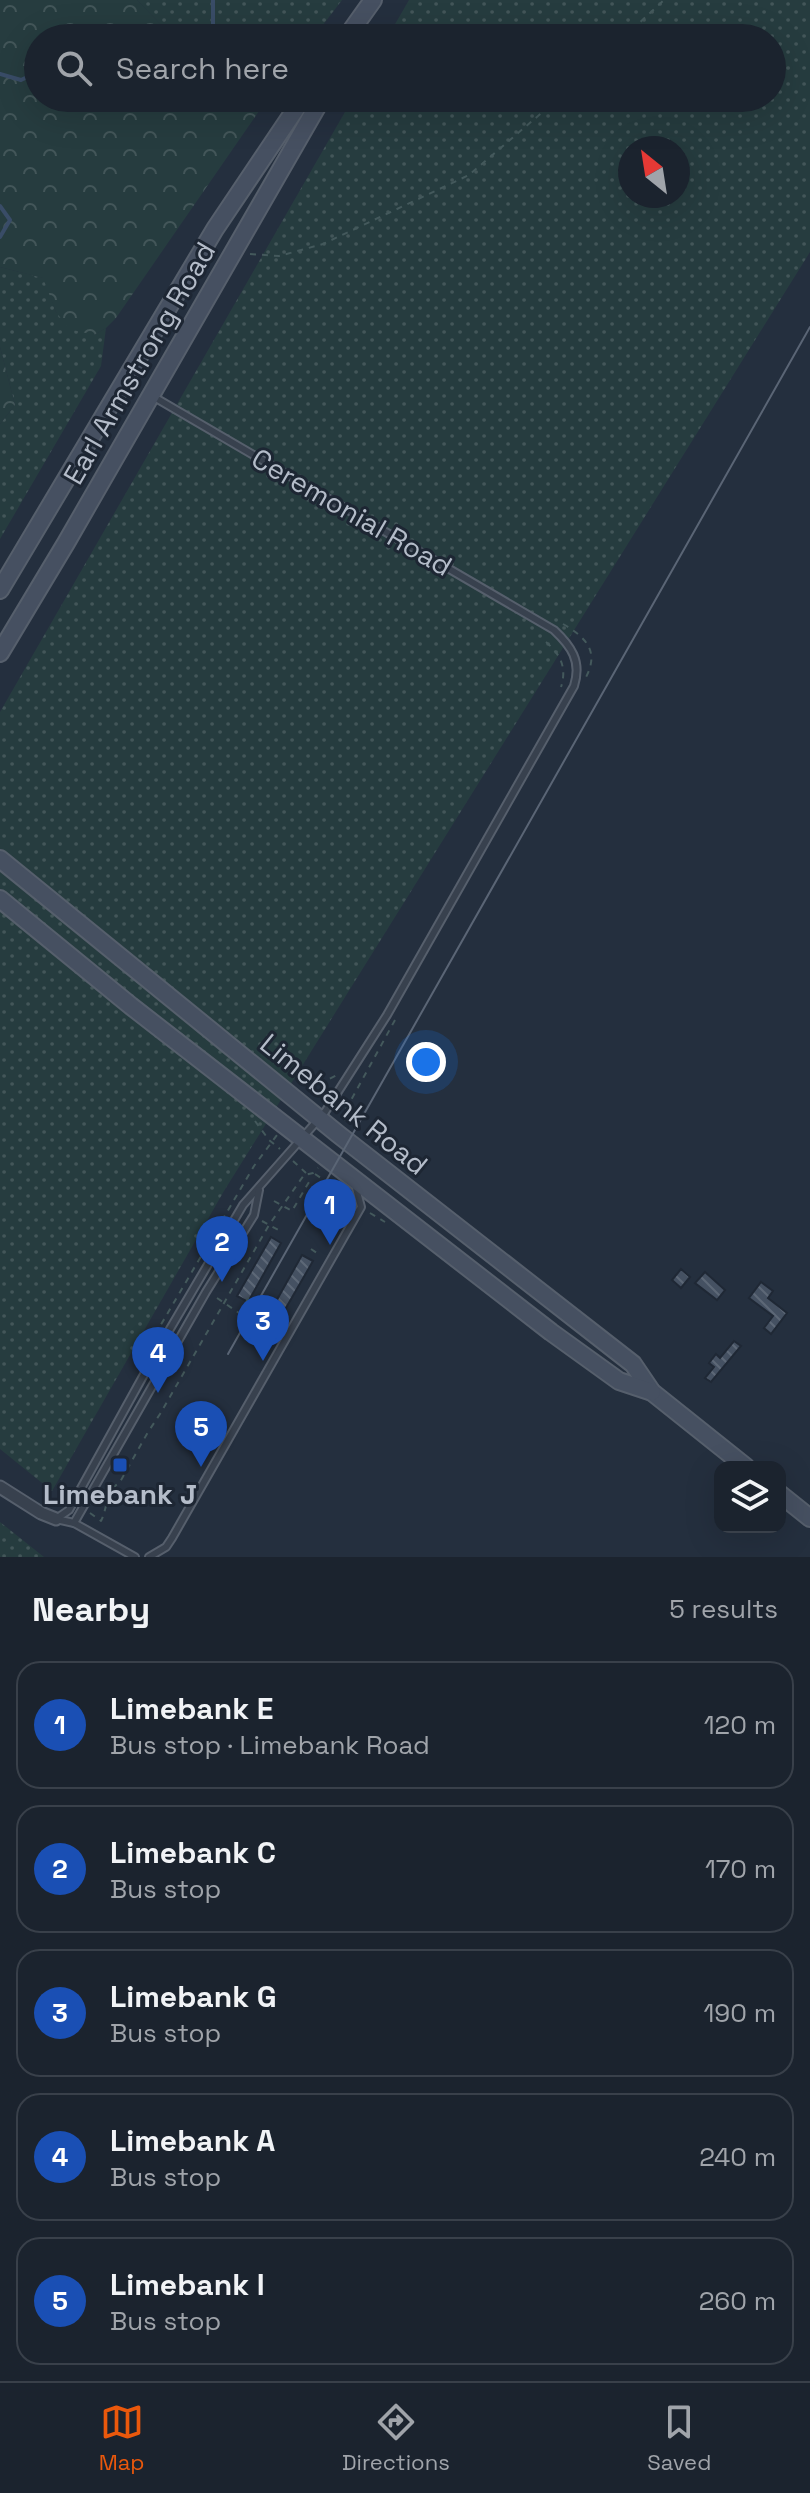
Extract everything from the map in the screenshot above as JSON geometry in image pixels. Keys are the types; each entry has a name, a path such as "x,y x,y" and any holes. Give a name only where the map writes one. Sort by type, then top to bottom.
{"main road":[{"path":"357,24 376,0"},
{"path":"364,24 376,0"},
{"name":"Earl Armstrong Road","path":"0,590 215,229 294,112"},
{"name":"Earl Armstrong Road","path":"0,653 314,112"},
{"name":"Limebank Road","path":"3,860 319,1118 633,1364 652,1392 738,1461"},
{"name":"Limebank Road","path":"0,899 131,1006 574,1349 619,1381 652,1392"},
{"path":"786,1499 810,1518"}],"street":[{"path":"0,1487 56,1519"}],"lane":[{"name":"Ceremonial Road","path":"151,395 554,630 576,658 574,686 387,1015 319,1118"},
{"path":"56,1519 69,1510 239,1212 319,1118"},
{"path":"149,1557 166,1547 172,1538 361,1205 357,1190 347,1174"},
{"path":"74,1523 206,1292 254,1215 259,1190"},
{"path":"56,1519 74,1523 135,1557"}],"path":[{"path":"638,24 664,0"},
{"path":"234,249 258,256 279,256 323,244 469,175 543,112"},
{"path":"546,642 557,653 564,667 565,676 559,694"},
{"path":"308,1098 323,1082 346,1067"},
{"path":"269,1146 279,1132"},
{"path":"302,1169 306,1173"},
{"path":"96,1517 101,1521 106,1501 269,1225 306,1173 314,1172 361,1205"},
{"path":"274,1201 292,1211 311,1183"},
{"path":"335,1230 326,1225 339,1200"},
{"path":"262,1221 282,1232"},
{"path":"311,1249 320,1255"},
{"path":"246,1303 249,1296"},
{"path":"217,1298 242,1315"},
{"path":"270,1316 273,1310"},
{"path":"261,1326 273,1334"},
{"path":"38,1497 50,1502 66,1496"}],"green space":[{"path":"0,0 137,0 160,24 24,24 24,112 258,112 116,318 106,328 94,335 69,329 56,312 43,278 0,267"},
{"path":"137,0 342,0 324,24 160,24"},
{"path":"409,0 810,0 810,252 224,1191 52,1491 0,1449 0,712 345,112 786,112 786,24 395,24"},
{"path":"0,267 44,278 56,312 94,335 106,328 101,366 0,539 0,424 15,405 0,347"},
{"path":"0,347 15,405 0,424"},
{"path":"0,1522 44,1557 0,1557"}],"building":[{"path":"271,1237 281,1243 248,1302 237,1296"},
{"path":"302,1255 313,1261 279,1320 269,1314"},
{"path":"681,1269 690,1277 681,1288 672,1280"},
{"path":"705,1272 725,1290 717,1300 695,1283"},
{"path":"761,1282 773,1291 768,1298 787,1313 771,1334 764,1328 773,1316 749,1298"},
{"path":"734,1341 741,1346 711,1382 705,1378 714,1367 709,1363 716,1354 720,1358"}],"waterway":[{"path":"213,0 213,24"},
{"path":"0,74 24,79"},
{"path":"0,206 10,220 0,237"}],"tram line":[{"path":"228,1354 810,327"}],"place":[{"name":"Limebank E","path":"330,1245"},
{"name":"Limebank C","path":"222,1282"},
{"name":"Limebank G","path":"263,1361"},
{"name":"Limebank A","path":"158,1393"},
{"name":"Limebank J","path":"120,1465"},
{"name":"Limebank I","path":"201,1467"}]}
